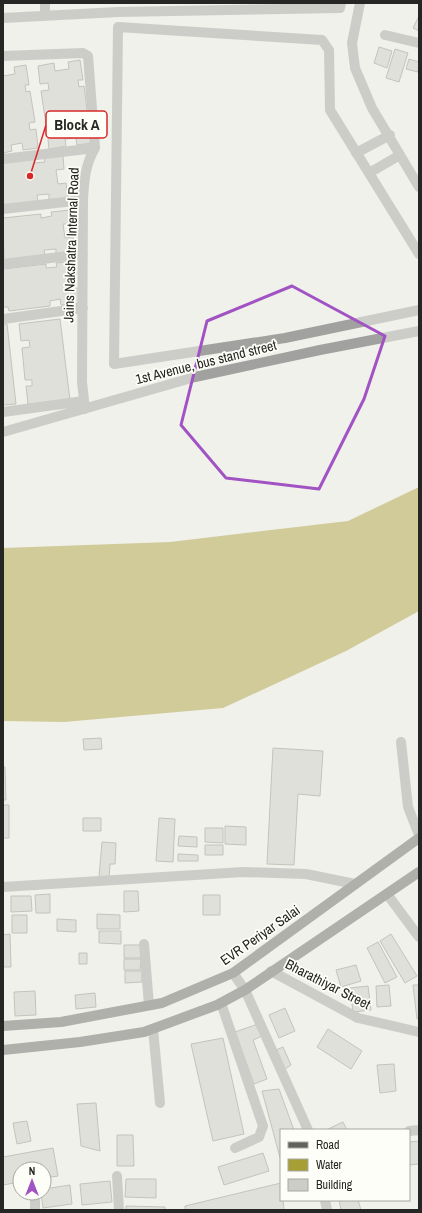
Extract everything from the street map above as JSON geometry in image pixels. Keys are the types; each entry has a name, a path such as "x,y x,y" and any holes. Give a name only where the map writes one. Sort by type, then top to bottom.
{"main road":[{"name":"EVR Periyar Salai","path":"3,1026 62,1022 162,1003 233,973 419,836"},
{"path":"3,1050 80,1042 144,1032 221,1003 245,990 419,872"}],"street":[{"path":"45,3 45,16"},
{"path":"3,18 45,16 118,7 340,8 341,3"},
{"path":"360,3 352,43 355,68 372,108 390,135 419,187"},
{"path":"419,254 330,110 329,50 322,40 118,27 114,364 284,338 419,310"},
{"path":"385,35 419,43"},
{"path":"3,56 83,53 88,56 95,148 3,159"},
{"path":"356,153 390,135"},
{"name":"Jains Nakshatra Internal Road","path":"85,404 82,382 83,200 87,160 95,148"},
{"path":"369,173 400,155"},
{"path":"3,209 83,200"},
{"path":"3,264 83,254"},
{"path":"3,319 82,308"},
{"name":"1st Avenue, bus stand street","path":"3,432 85,404 195,377 320,350 419,331"},
{"path":"3,412 85,404"},
{"path":"401,742 408,807 419,836"},
{"path":"3,887 243,872 306,874 355,884"},
{"path":"387,894 419,937"},
{"path":"144,944 149,1005"},
{"name":"Bharathiyar Street","path":"271,971 358,1018 419,1032"},
{"path":"233,973 245,990 308,1129"},
{"path":"221,1003 263,1126 259,1137 235,1148"},
{"path":"153,1029 160,1103"},
{"path":"117,1176 119,1210"}],"highlighted area":[{"path":"292,286 385,336 364,399 319,489 226,478 181,425 207,321"}],"water":[{"path":"419,487 419,611 346,651 223,708 64,722 3,721 3,548 170,542 348,521"}],"building":[{"path":"419,16 419,31 413,28"},
{"path":"379,47 392,51 387,68 374,63"},
{"path":"395,49 408,53 399,82 386,78"},
{"path":"409,59 419,62 418,72 406,69"},
{"path":"80,60 83,80 78,80 79,87 84,86 88,117 83,118 83,125 89,124 92,143 77,145 76,138 65,139 66,146 49,149 47,129 54,128 53,123 46,124 41,91 49,90 48,83 40,84 38,66 54,63 55,71 69,69 68,62"},
{"path":"26,65 29,85 25,85 26,92 30,91 35,122 29,123 30,130 36,129 38,148 23,150 22,143 11,145 12,151 3,153 3,76 15,74 14,67"},
{"path":"63,156 64,169 56,170 58,184 66,183 68,198 49,200 49,194 37,195 38,201 3,205 3,163 34,159 34,163 45,162 44,158"},
{"path":"70,210 71,224 63,224 65,238 73,237 75,252 56,254 56,249 44,250 45,256 4,260 3,218 41,214 41,218 52,216 51,212"},
{"path":"75,261 77,274 69,275 70,289 78,288 80,303 61,305 60,299 50,301 50,306 9,311 8,307 3,307 3,269 46,264 46,268 57,267 56,263"},
{"path":"60,319 70,400 28,404 26,386 32,386 32,380 25,380 22,348 30,347 29,340 21,341 19,324"},
{"path":"3,324 7,324 16,404 3,405"},
{"path":"101,738 102,749 84,750 83,739"},
{"path":"273,748 323,751 320,796 298,794 294,865 267,864"},
{"path":"3,767 5,767 6,800 3,800"},
{"path":"3,805 9,805 9,838 3,838"},
{"path":"83,818 101,818 101,831 83,831"},
{"path":"159,818 175,819 173,862 156,861"},
{"path":"225,826 246,827 246,845 225,844"},
{"path":"205,828 223,828 223,843 205,842"},
{"path":"179,836 197,837 197,847 178,846"},
{"path":"102,842 116,843 115,864 110,864 109,878 99,877"},
{"path":"205,845 223,845 223,855 205,855"},
{"path":"178,854 198,855 198,861 178,861"},
{"path":"124,891 138,891 139,911 124,912"},
{"path":"50,894 50,913 36,913 35,895"},
{"path":"203,895 220,895 220,915 203,915"},
{"path":"11,896 31,896 32,911 11,912"},
{"path":"97,914 120,915 120,929 97,929"},
{"path":"12,915 27,915 27,933 12,933"},
{"path":"57,919 76,920 76,932 57,931"},
{"path":"99,931 121,931 121,944 99,943"},
{"path":"10,934 11,967 3,967 3,935"},
{"path":"391,934 417,976 405,983 380,941"},
{"path":"378,942 397,977 385,983 367,948"},
{"path":"124,945 141,945 141,958 124,958"},
{"path":"79,953 87,953 87,964 79,964"},
{"path":"124,959 141,959 140,970 124,970"},
{"path":"356,965 361,981 341,987 336,970"},
{"path":"125,971 142,971 142,982 125,983"},
{"path":"389,985 391,1006 377,1007 376,986"},
{"path":"413,985 419,985 419,1019 417,1019"},
{"path":"368,986 371,1010 353,1012 350,988"},
{"path":"35,991 36,1015 15,1016 14,992"},
{"path":"95,993 96,1007 76,1009 75,995"},
{"path":"285,1008 295,1031 279,1038 269,1015"},
{"path":"258,1024 262,1036 253,1040 267,1079 254,1084 235,1032"},
{"path":"328,1029 362,1051 351,1069 317,1047"},
{"path":"223,1038 244,1134 213,1141 191,1044"},
{"path":"283,1047 291,1065 285,1069 276,1050"},
{"path":"394,1064 396,1091 380,1093 377,1065"},
{"path":"279,1089 294,1129 280,1129 280,1157 262,1091"},
{"path":"96,1103 100,1151 81,1146 77,1104"},
{"path":"27,1121 31,1141 17,1144 13,1123"},
{"path":"343,1122 346,1129 328,1129"},
{"path":"117,1135 133,1135 134,1166 117,1166"},
{"path":"419,1141 419,1164 410,1165 410,1142"},
{"path":"53,1148 58,1176 52,1177 52,1161 12,1161 12,1183 3,1185 3,1157"},
{"path":"263,1153 269,1171 224,1185 218,1167"},
{"path":"126,1179 156,1179 156,1198 125,1197"},
{"path":"110,1181 112,1202 82,1205 80,1184"},
{"path":"280,1183 280,1201 283,1201 284,1210 185,1210 185,1206"},
{"path":"70,1185 72,1204 43,1208 42,1201 52,1201 52,1188"},
{"path":"339,1201 358,1201 361,1210 341,1210"},
{"path":"126,1206 165,1207 165,1210 126,1210"}],"place":[{"name":"Block A","path":"30,176"}]}
